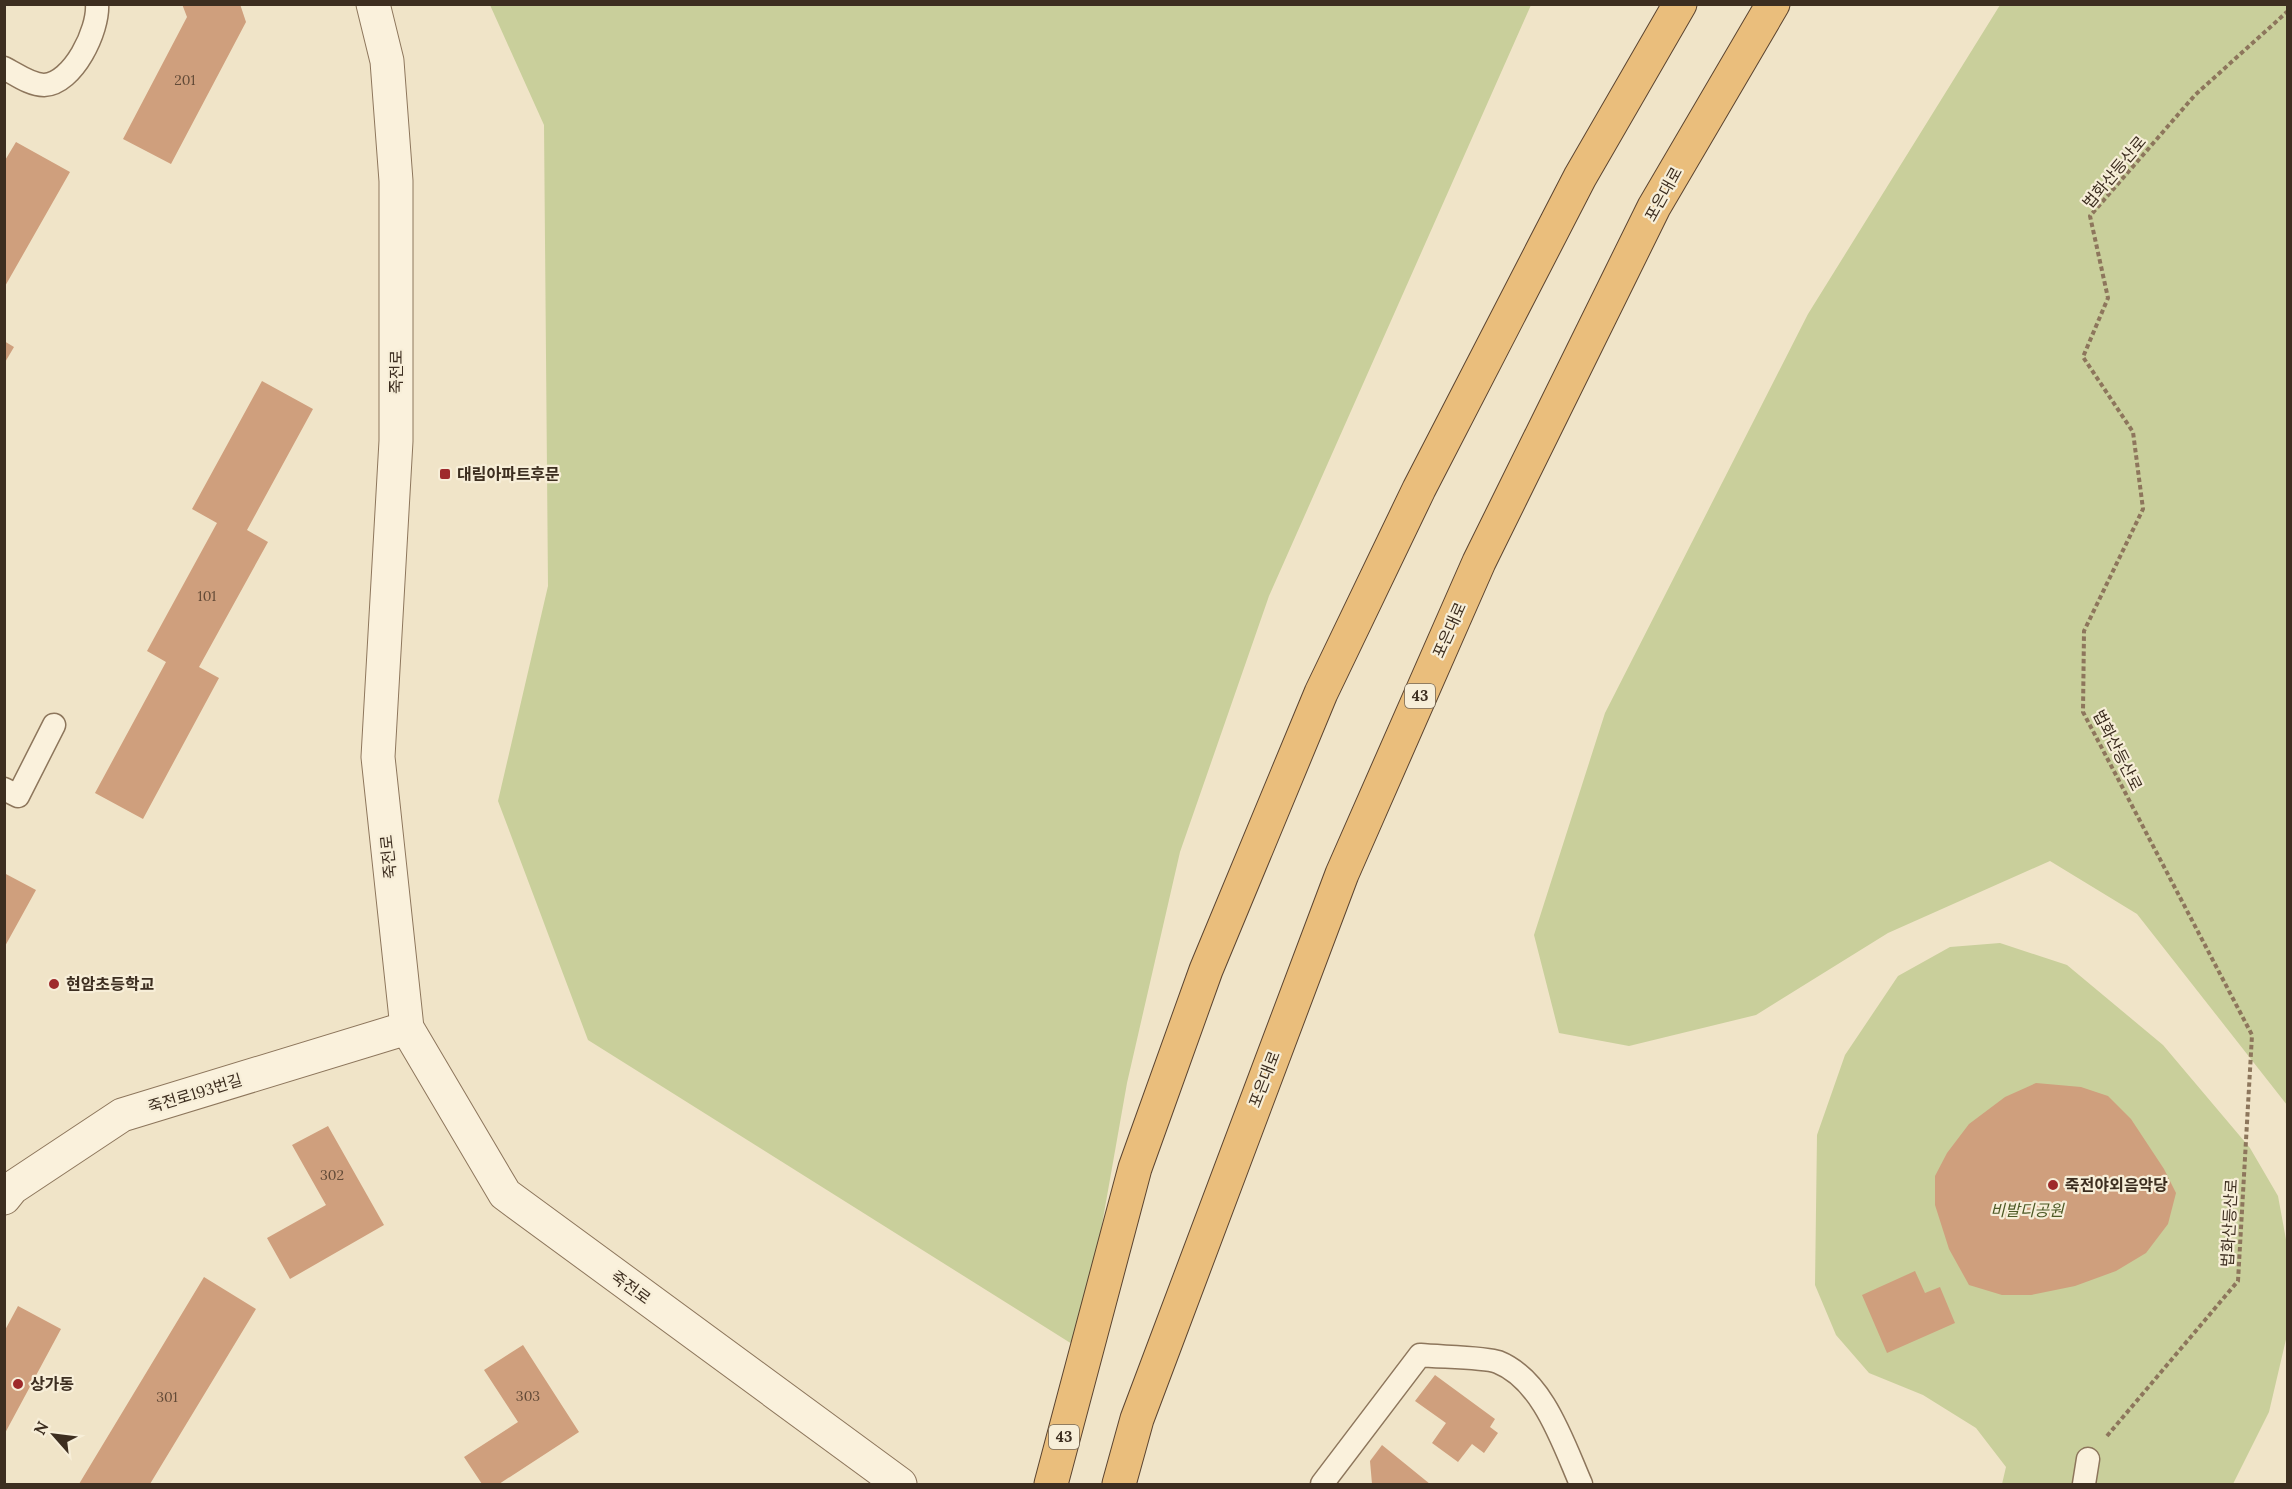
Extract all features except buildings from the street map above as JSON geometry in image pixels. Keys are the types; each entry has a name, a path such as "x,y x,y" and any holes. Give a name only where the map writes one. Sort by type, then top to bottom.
{"highway":[{"name":"43","path":"1051,1485 1135,1168 1206,970 1321,693 1419,489 1580,177 1680,4"},
{"name":"포은대로","path":"1119,1485 1137,1419 1342,874 1479,562 1654,207 1773,4"}],"street":[{"name":"죽전로","path":"373,4 387,62 396,192 396,441 378,757 407,1028 505,1194 900,1485"},
{"name":"죽전로193번길","path":"4,1198 12,1188 122,1115 407,1028"}],"lane":[{"path":"4,68 28,81 44,85 58,81 71,71 92,33 97,21 97,4"},
{"path":"4,789 18,796 54,725"},
{"path":"1322,1485 1420,1355 1497,1361 1527,1380 1559,1432 1581,1485"},
{"path":"2084,1485 2088,1459"}],"path":[{"name":"법화산등산로","path":"2088,1459 2238,1281 2252,1035 2083,712 2084,631 2143,509 2133,432 2083,357 2108,298 2090,216 2195,95 2288,11"}],"green space":[{"path":"490,5 1531,5 1269,596 1180,852 1127,1083 1080,1349 588,1040 498,801 548,586 544,125"},
{"path":"2000,5 2287,5 2287,1105 2137,914 2050,861 1888,933 1756,1015 1629,1046 1559,1033 1534,935 1605,713 1808,314"},
{"name":"비발디공원","path":"2000,943 2067,965 2163,1045 2250,1148 2278,1196 2287,1245 2287,1335 2269,1412 2233,1484 2002,1484 2006,1467 1976,1428 1923,1395 1869,1373 1836,1335 1815,1285 1817,1135 1845,1055 1898,976 1950,947"}],"place":[{"name":"대림아파트후문","path":"445,474"},
{"name":"현암초등학교","path":"54,984"},
{"name":"죽전야외음악당","path":"2053,1185"},
{"name":"상가동","path":"18,1384"}]}
